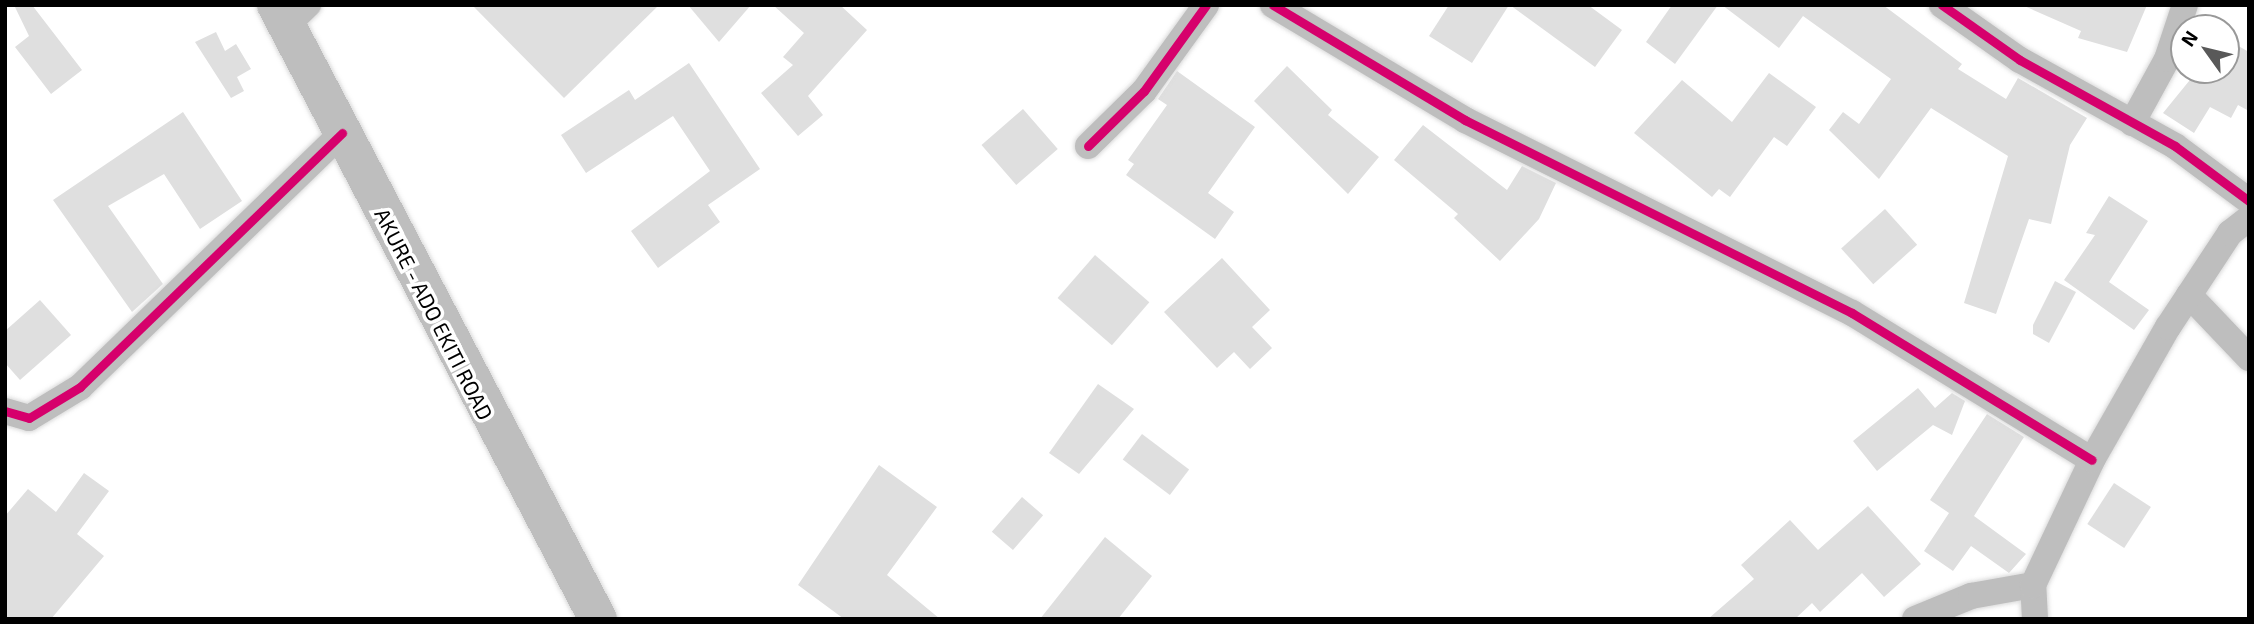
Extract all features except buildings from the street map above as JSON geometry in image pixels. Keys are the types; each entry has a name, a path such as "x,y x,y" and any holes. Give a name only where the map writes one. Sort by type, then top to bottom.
{"main road":[{"name":"AKURE - ADO EKITI ROAD","path":"291,11 342,133 598,619"}],"street":[{"path":"1088,146 1144,91 1206,5"},
{"path":"1273,5 1465,120 1852,313 2092,460"},
{"path":"1942,5 2020,60 2175,146 2249,201"},
{"path":"2132,123 2167,59 2185,5"},
{"path":"5,411 29,418 79,387 342,133"},
{"path":"2035,619 2033,585 2092,460 2189,295 2230,233 2249,218"},
{"path":"2189,295 2249,358"},
{"path":"1915,619 1971,596 2033,585"}],"cycle path":[{"path":"1088,146 1144,91 1206,5"},
{"path":"1273,5 1465,120 1852,313 2092,460"},
{"path":"1942,5 2020,60 2175,146 2249,201"},
{"path":"5,411 29,418 80,387 342,133"}]}
